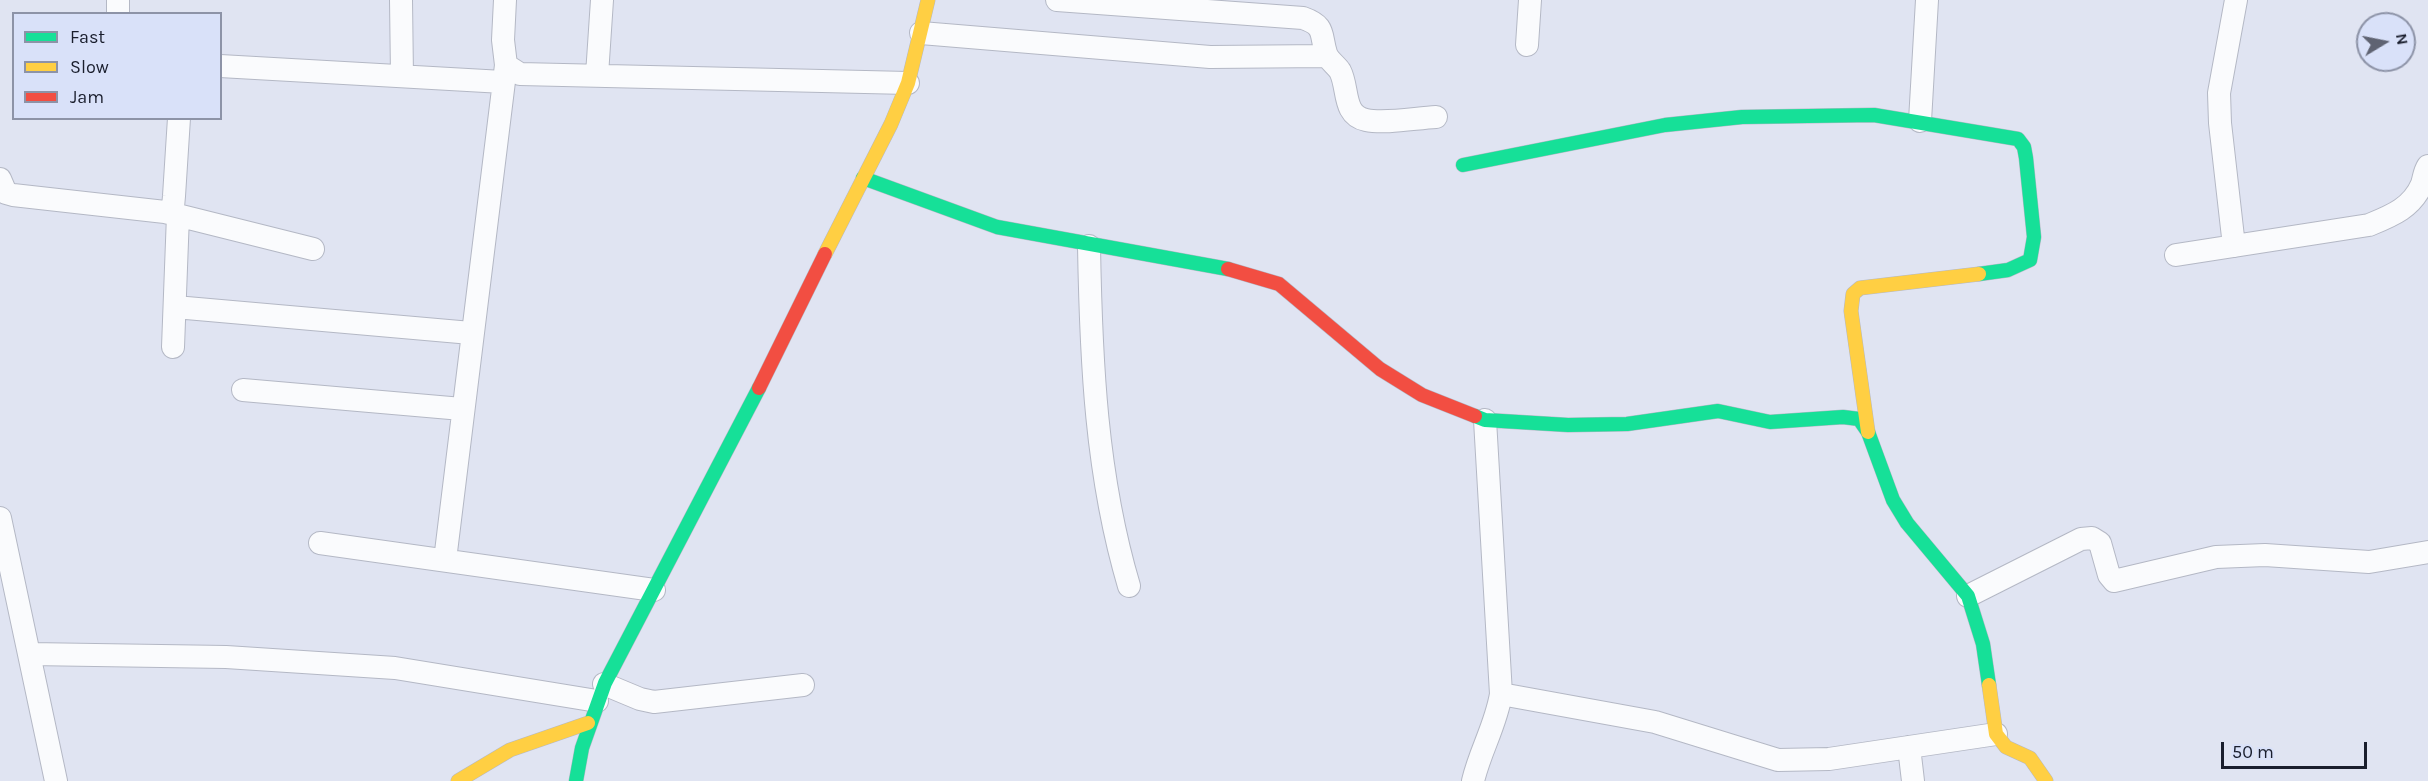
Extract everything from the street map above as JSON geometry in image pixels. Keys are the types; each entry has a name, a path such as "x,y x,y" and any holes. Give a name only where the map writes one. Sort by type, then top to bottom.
{"street":[{"path":"401,0 402,76"},
{"path":"445,560 504,74 505,0"},
{"path":"597,75 602,0"},
{"path":"576,781 588,723 601,692 891,123 908,82 928,0"},
{"path":"1057,0 1303,18 1316,22 1323,34 1326,56 1338,69 1345,82 1347,103 1354,115 1367,120 1436,117"},
{"path":"1527,45 1530,0"},
{"path":"1920,121 1927,0"},
{"path":"2234,246 2220,123 2219,93 2236,0"},
{"path":"921,33 1210,57 1326,56"},
{"path":"222,66 402,76 520,74 908,82"},
{"path":"1462,165 1590,142 1665,125 1707,119 1847,114 1920,121 2018,139 2024,147 2026,158 2034,249 2030,260 2008,270 1860,288 1853,294 1851,311 1868,432 1893,500 1907,523 1968,596 1983,645 1996,734 2006,747 2030,758 2042,771 2046,781"},
{"path":"173,347 175,307 171,214 179,120"},
{"path":"2176,255 2369,225 2385,219 2409,204 2421,186 2428,166"},
{"path":"863,178 972,219 1089,246 1202,264 1249,274 1279,284 1307,305 1347,343 1380,369 1422,395 1485,420 1627,424 1718,411 1770,422 1843,417 1859,419 1868,432"},
{"path":"0,179 6,193 13,195 171,214 313,249"},
{"path":"1089,246 1091,352 1098,429 1111,518 1129,586"},
{"path":"175,307 471,333"},
{"path":"243,390 462,409"},
{"path":"1473,781 1477,764 1494,727 1501,694 1485,420"},
{"path":"0,518 56,781"},
{"path":"1968,596 2081,539 2092,538 2100,543 2109,575 2114,580 2216,557 2265,555 2369,562 2428,552"},
{"path":"321,543 654,590"},
{"path":"30,654 226,657 395,668 601,692 654,702 803,685"},
{"path":"1501,694 1655,722 1778,759 1829,759 1996,734"},
{"path":"458,781 510,750 588,723"},
{"path":"1909,747 1913,781"}],"traffic: fast":[{"path":"1463,165 1665,125 1742,117 1874,115 2018,139 2024,147 2026,158 2034,237 2030,260 2008,270 1979,274"},
{"path":"863,178 997,227 1228,269"},
{"path":"576,781 582,748 605,683 759,388"},
{"path":"1475,416 1485,420 1568,425 1627,424 1718,411 1770,422 1843,417 1859,419 1868,432 1893,500 1907,523 1968,596 1983,644 1989,685"}],"traffic: slow":[{"path":"825,254 891,124 908,83 928,0"},
{"path":"1868,432 1851,311 1853,294 1860,288 1979,274"},
{"path":"1989,685 1996,734 2006,747 2030,758 2046,781"},
{"path":"458,781 510,750 588,723"}],"traffic: jam":[{"path":"759,388 825,254"},
{"path":"1228,269 1279,284 1380,369 1422,395 1475,416"}]}
